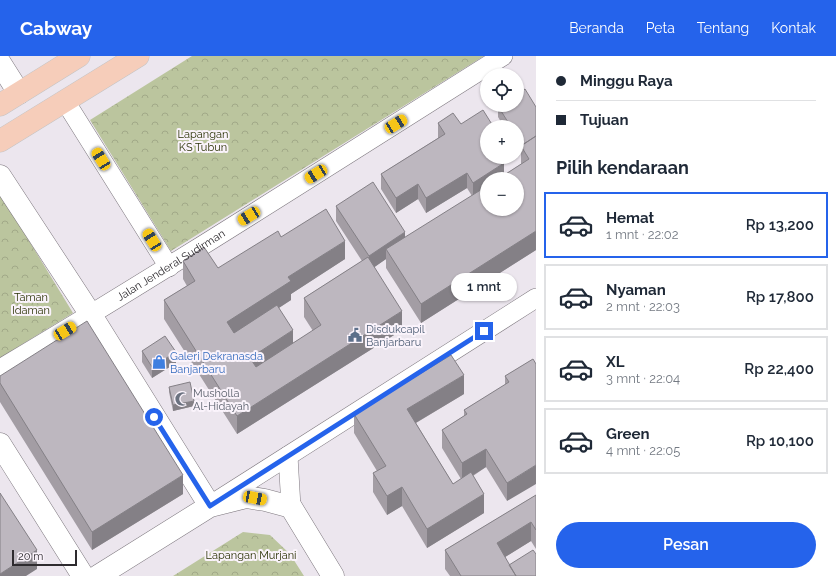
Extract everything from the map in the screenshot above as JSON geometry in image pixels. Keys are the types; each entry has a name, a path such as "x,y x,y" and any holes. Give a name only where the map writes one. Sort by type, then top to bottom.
{"highway":[{"path":"0,105 79,56"},
{"path":"0,141 138,56"}],"main road":[{"path":"0,63 19,93"},
{"path":"0,176 91,315 210,506"},
{"path":"0,444 83,576"},
{"path":"98,576 210,506 246,497 265,500 290,507 333,576"}],"street":[{"name":"Jalan Jenderal Sudirman","path":"0,369 169,267 503,56"},
{"path":"65,101 169,267"},
{"path":"210,506 536,298"},
{"path":"288,456 290,507"}],"green space":[{"name":"Lapangan KS Tubun","path":"192,56 484,56 171,251 90,120"},
{"name":"Taman Idaman","path":"0,193 73,313 0,358"},
{"name":"Lapangan Murjani","path":"243,532 270,535 290,554 304,576 173,576"}],"building":[{"path":"524,90 536,107 536,136 524,144 524,120 507,120 502,112 524,112"},
{"path":"480,112 484,112 489,120 480,120 480,164 502,164 490,172 480,172 480,178 473,183 467,173 426,198 418,184 396,198 381,174 445,134 438,123 453,113 461,124"},
{"path":"536,136 536,231 421,304 386,249 480,190 480,216 524,216 524,172 509,172 521,164 524,164 524,162 529,159 524,151 524,144"},
{"path":"373,182 405,232 369,256 336,206"},
{"name":"Disdukcapil Banjarbaru","path":"326,209 345,241 288,277 291,281 227,322 234,333 277,305 293,330 250,358 256,367 321,325 304,298 368,257 402,311 237,416 164,300 195,281 183,261 204,247 218,268 278,231 281,237"},
{"path":"87,321 183,475 92,532 0,383 0,376"},
{"path":"165,336 176,352 152,367 142,351"},
{"path":"451,355 464,375 407,409 453,484 471,472 484,494 427,529 402,487 387,496 373,473 386,466 354,414"},
{"path":"533,359 536,364 536,465 507,483 486,449 462,463 442,430 467,414 464,410 509,382 505,376"},
{"name":"Musholla Al-Hidayah","path":"190,382 194,401 173,405 169,387"},
{"path":"0,493 37,550 0,574"},
{"path":"536,495 536,530 531,522 497,543 516,576 461,576 445,550"},
{"path":"533,550 536,554 536,576 516,576 509,565"}],"place":[{"name":"Disdukcapil Banjarbaru","path":"355,335"},
{"name":"Galeri Dekranasda Banjarbaru","path":"159,362"},
{"name":"Musholla Al-Hidayah","path":"182,399"}],"route":[{"path":"154,417 210,506 484,331"}]}
